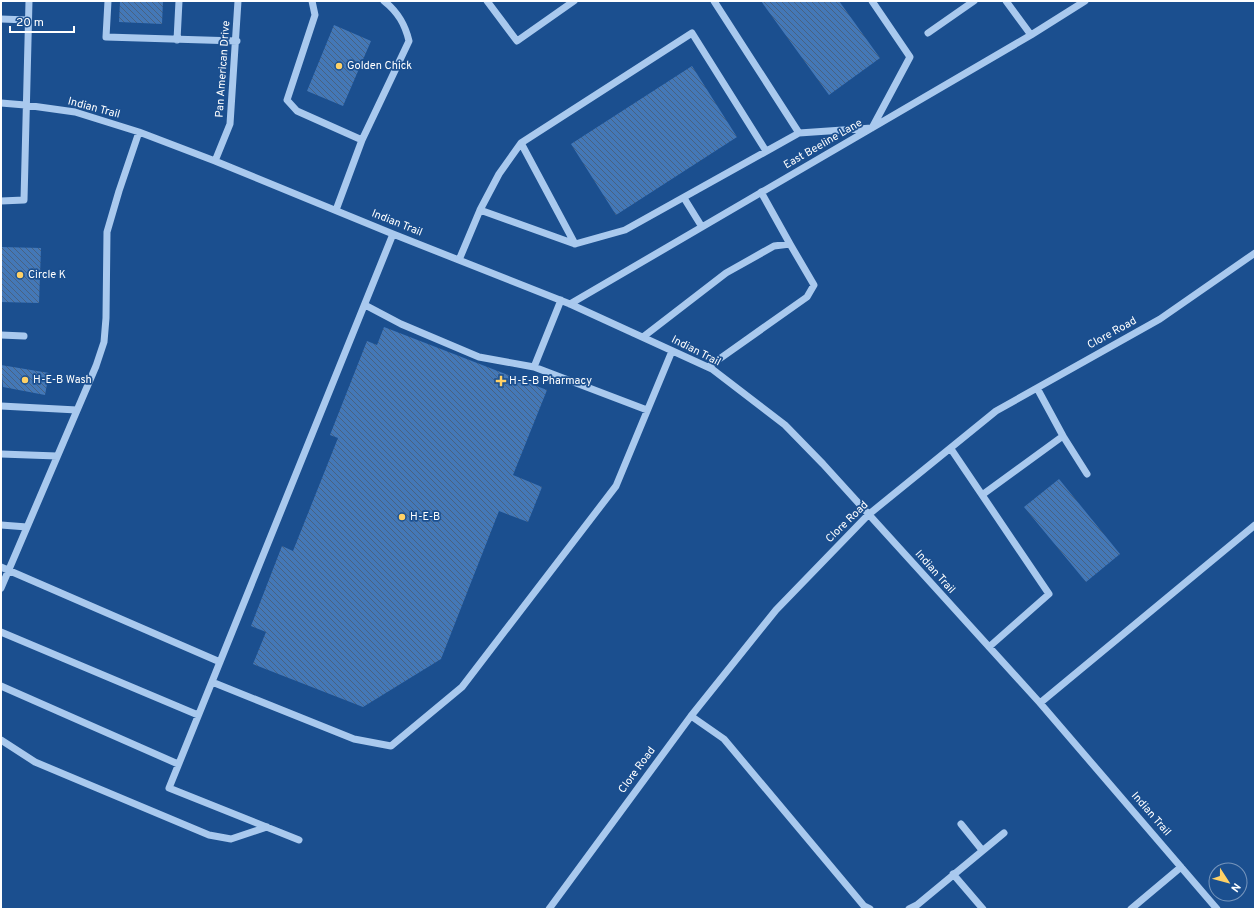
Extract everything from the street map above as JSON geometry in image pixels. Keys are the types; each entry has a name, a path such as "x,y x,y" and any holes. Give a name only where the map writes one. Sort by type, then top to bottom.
{"street":[{"path":"1,200 24,200 25,105 29,1"},
{"path":"108,1 106,37 236,41"},
{"path":"177,40 179,1"},
{"name":"Pan American Drive","path":"215,161 230,124 238,1"},
{"path":"336,210 362,140 409,41 406,26 390,5 384,1"},
{"path":"487,1 517,41 574,1"},
{"path":"714,1 799,133"},
{"path":"480,210 575,244 625,230 799,133 872,128 910,57 872,1"},
{"path":"928,33 974,1"},
{"path":"1006,1 1031,35"},
{"name":"East Beeline Lane","path":"570,304 1031,35 1085,1"},
{"path":"314,2 315,15 287,100 297,112 362,140"},
{"path":"1,19 28,20"},
{"path":"458,260 480,210 499,174 521,144 692,34 766,151"},
{"name":"Indian Trail","path":"1,103 75,112 139,132 561,300 712,369 785,425 1040,703 1217,909"},
{"path":"1,588 77,410 104,342 106,318 107,232 119,190 139,132"},
{"path":"521,144 575,244"},
{"path":"708,368 807,297 814,285 761,192"},
{"path":"684,198 702,226"},
{"path":"299,840 169,788 394,234"},
{"path":"643,337 726,273 774,246 790,244"},
{"name":"Clore Road","path":"549,909 691,716 776,610 868,515 996,411 1160,319 1255,253"},
{"path":"534,367 561,300"},
{"path":"365,305 401,324 478,357 534,367 647,410"},
{"path":"1,335 24,336"},
{"path":"212,682 354,739 391,746 462,687 616,486 672,351"},
{"path":"1037,388 1062,436 1087,474"},
{"path":"1,406 77,410"},
{"path":"982,495 1062,436"},
{"path":"951,449 1049,594 989,647"},
{"path":"1,454 57,456"},
{"path":"1,525 27,527"},
{"path":"1040,703 1255,525"},
{"path":"1,567 220,662"},
{"path":"1,632 198,715"},
{"path":"1,686 178,764"},
{"path":"691,716 724,739 857,898 864,906 870,909"},
{"path":"1,740 35,762 209,836 231,839 267,827"},
{"path":"961,824 982,850"},
{"path":"909,909 917,905 1004,833"},
{"path":"1131,909 1181,867"},
{"path":"953,874 983,909"}],"building":[{"path":"120,1 163,1 162,24 119,22"},
{"path":"761,1 839,1 880,58 829,95"},
{"name":"Golden Chick","path":"334,25 371,41 343,106 307,91"},
{"path":"692,66 737,137 616,215 571,144"},
{"name":"Circle K","path":"1,247 41,248 39,303 1,302"},
{"name":"H-E-B","path":"384,327 547,390 513,475 542,487 528,522 499,511 441,659 363,707 253,664 266,632 251,626 282,546 293,551 338,438 330,435 367,341 377,345"},
{"name":"H-E-B Wash","path":"1,365 49,373 45,395 3,387"},
{"path":"1059,479 1120,554 1086,582 1024,507"}],"place":[{"name":"Golden Chick","path":"339,66"},
{"name":"Circle K","path":"20,275"},
{"name":"H-E-B Wash","path":"25,380"},
{"name":"H-E-B Pharmacy","path":"501,381"},
{"name":"H-E-B","path":"402,517"}]}
